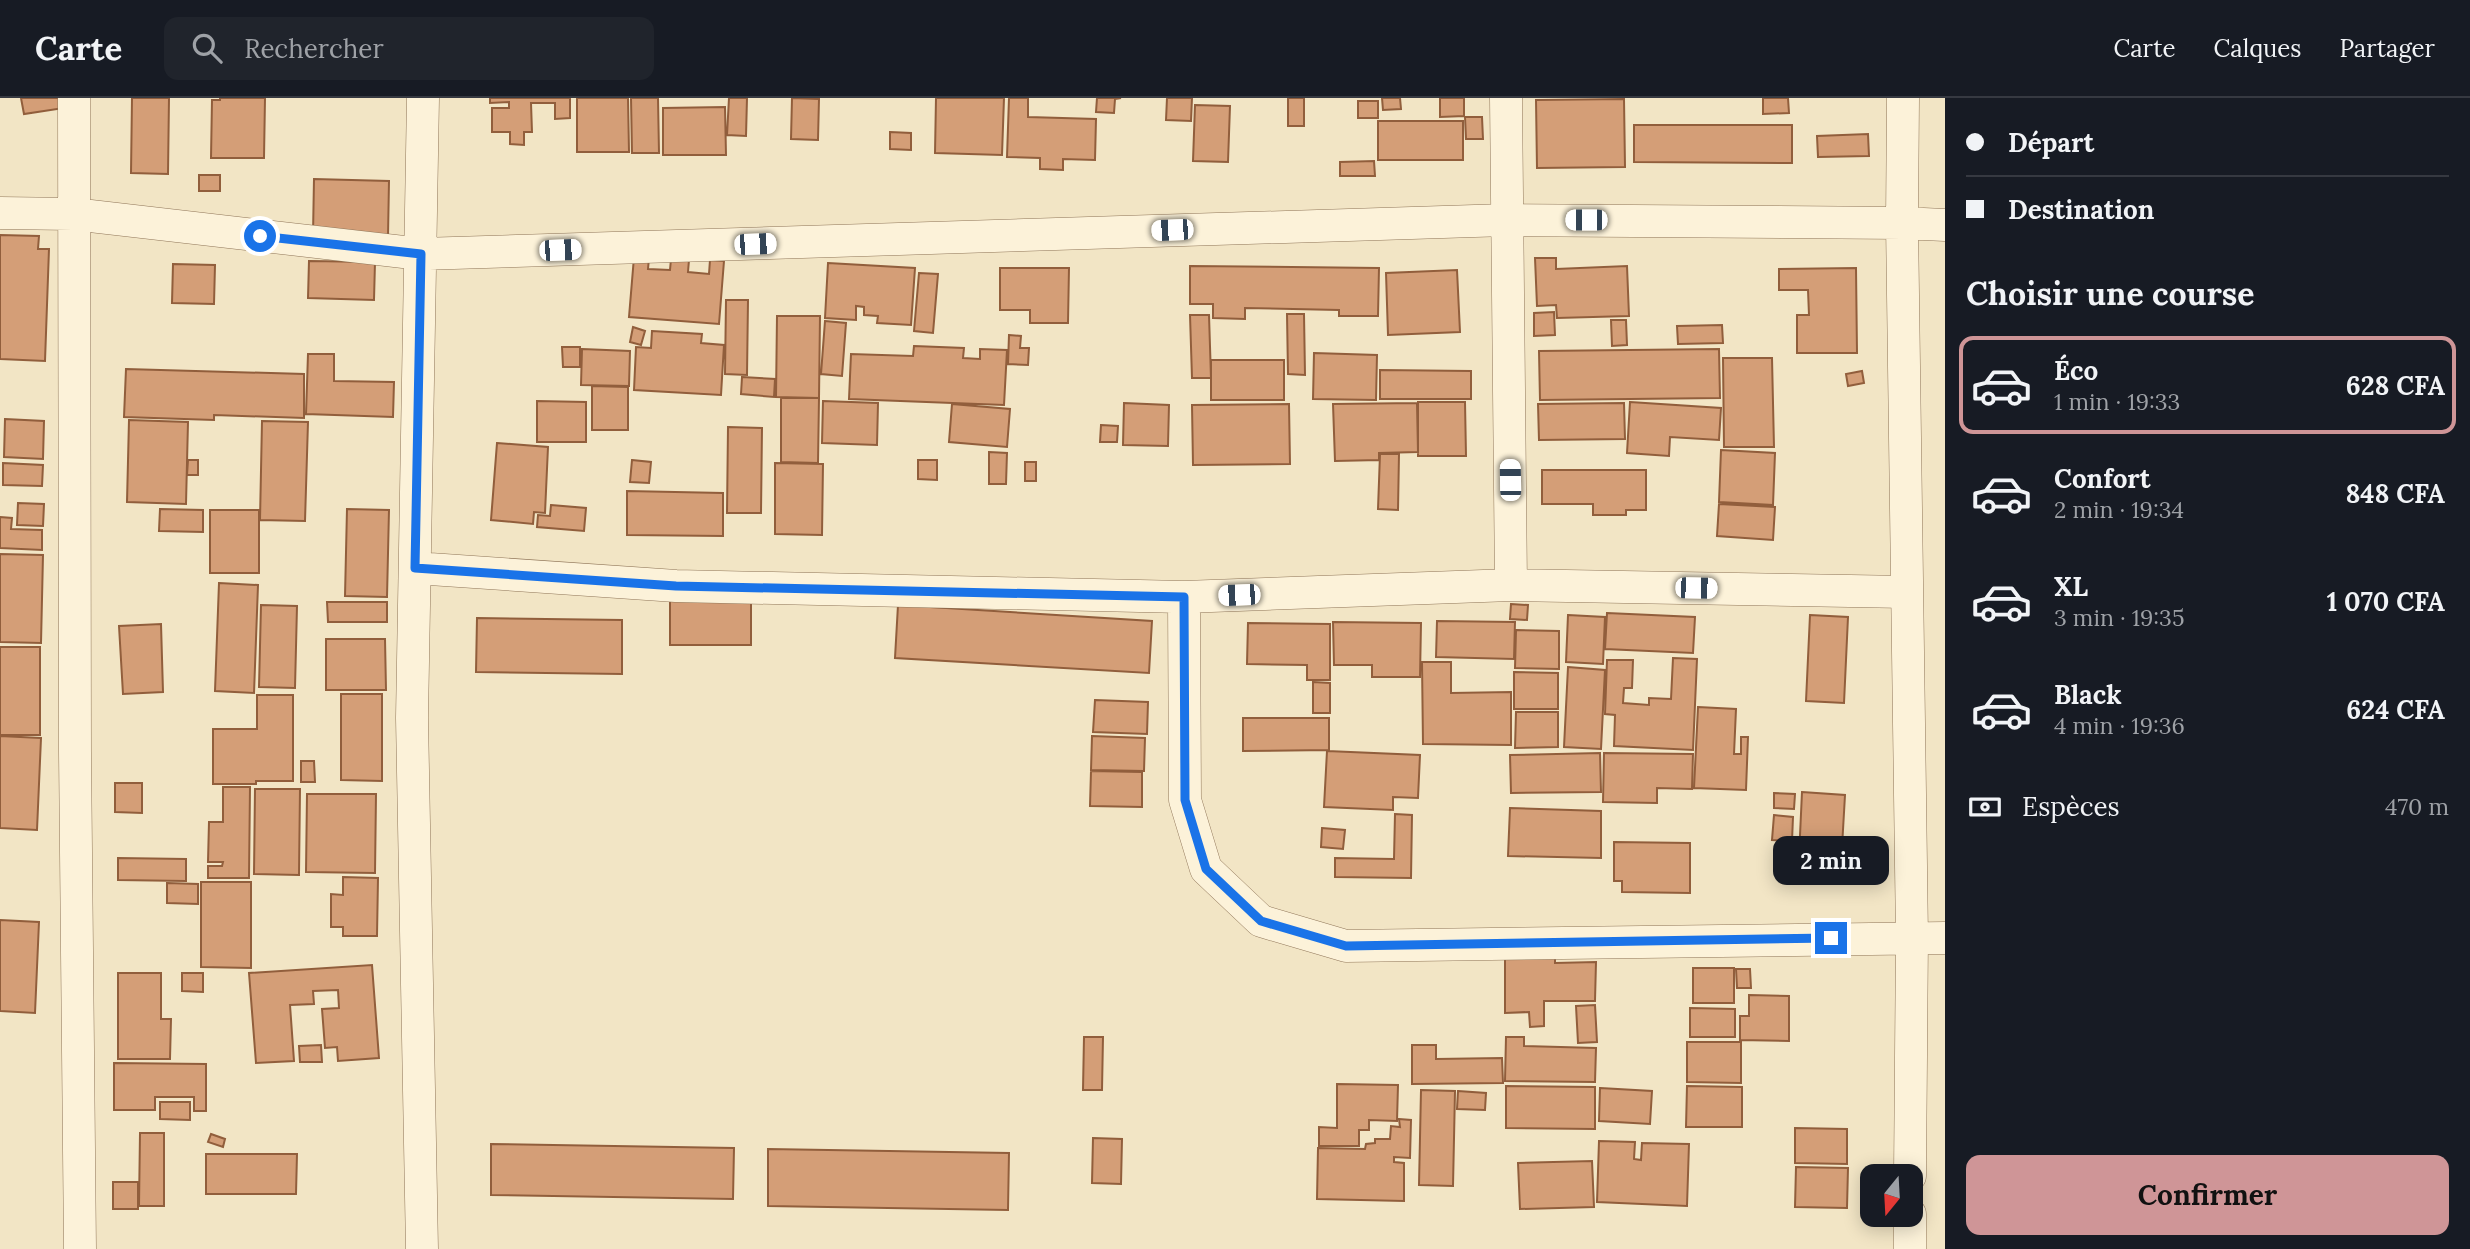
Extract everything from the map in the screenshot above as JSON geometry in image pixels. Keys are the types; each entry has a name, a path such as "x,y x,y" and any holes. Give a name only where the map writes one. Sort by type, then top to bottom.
{"street":[{"path":"74,98 72,214 80,1249"},
{"path":"422,1249 412,718 423,98"},
{"path":"1506,98 1511,584"},
{"path":"1903,98 1902,223 1912,937 1910,1164"},
{"path":"0,213 72,214 421,254 1506,220 1945,225"},
{"path":"415,568 676,586 1184,597 1511,584 1907,592"},
{"path":"1184,597 1185,800 1206,869 1261,921 1346,946 1945,938"},
{"path":"1910,1227 1910,1249"}],"building":[{"path":"21,98 62,98 64,108 24,114"},
{"path":"132,98 169,98 168,174 131,173"},
{"path":"265,98 264,158 211,158 212,100"},
{"path":"490,98 570,98 570,118 555,119 555,103 531,103 532,132 524,132 524,145 510,144 510,132 492,132 492,108 509,108 509,102 490,103"},
{"path":"577,98 628,98 629,152 577,152"},
{"path":"631,98 658,98 659,153 632,153"},
{"path":"729,98 747,98 746,136 727,135"},
{"path":"792,98 819,99 818,140 791,139"},
{"path":"936,98 1004,98 1002,155 935,153"},
{"path":"1009,98 1028,98 1028,117 1096,119 1095,160 1063,159 1063,170 1040,169 1040,158 1007,157"},
{"path":"1097,98 1121,98 1115,99 1114,113 1096,112"},
{"path":"1167,98 1192,98 1191,121 1166,120"},
{"path":"1288,98 1304,98 1304,126 1288,126"},
{"path":"1382,98 1400,98 1401,109 1383,110"},
{"path":"1440,98 1464,98 1464,116 1440,117"},
{"path":"1763,98 1788,98 1789,113 1763,114"},
{"path":"1624,99 1625,167 1537,168 1536,100"},
{"path":"1358,101 1378,101 1378,118 1358,118"},
{"path":"1195,105 1230,106 1228,162 1193,161"},
{"path":"725,107 726,155 663,155 663,108"},
{"path":"1465,117 1482,117 1483,139 1466,139"},
{"path":"1378,121 1463,121 1463,160 1378,160"},
{"path":"1634,125 1792,125 1792,163 1634,162"},
{"path":"890,132 911,133 911,150 890,149"},
{"path":"1868,134 1869,156 1818,157 1817,136"},
{"path":"1374,161 1375,176 1340,176 1340,162"},
{"path":"199,175 220,175 220,191 199,191"},
{"path":"314,179 389,181 388,237 313,235"},
{"path":"0,235 39,236 38,249 49,249 45,361 0,359"},
{"path":"634,257 649,258 648,269 670,270 671,259 689,260 688,272 709,274 710,260 724,261 719,324 629,317"},
{"path":"1535,258 1556,258 1556,269 1627,266 1629,316 1557,318 1556,305 1537,306"},
{"path":"309,261 375,262 374,300 308,298"},
{"path":"828,263 915,268 911,325 877,323 878,316 864,315 864,307 856,306 856,320 825,318"},
{"path":"173,264 215,265 214,304 172,303"},
{"path":"1190,266 1379,268 1378,316 1339,316 1339,310 1245,308 1245,319 1213,318 1213,304 1190,304"},
{"path":"1000,268 1069,268 1068,323 1030,323 1030,310 1000,310"},
{"path":"1856,268 1857,353 1797,353 1797,315 1809,315 1808,290 1779,290 1779,269"},
{"path":"1457,270 1460,332 1388,335 1386,273"},
{"path":"919,273 938,274 933,333 914,331"},
{"path":"726,300 748,300 747,375 725,374"},
{"path":"1554,312 1555,335 1534,336 1534,313"},
{"path":"1287,314 1304,314 1305,375 1288,374"},
{"path":"1190,315 1209,315 1211,378 1192,378"},
{"path":"777,316 820,316 819,398 776,397"},
{"path":"1611,320 1626,320 1627,345 1612,346"},
{"path":"825,321 846,323 842,376 821,374"},
{"path":"1722,325 1723,343 1678,344 1677,326"},
{"path":"633,327 645,331 641,345 630,342"},
{"path":"652,331 702,334 701,343 724,345 721,395 634,390 636,347 651,348"},
{"path":"1009,335 1021,336 1020,348 1029,348 1028,365 1008,364"},
{"path":"914,346 964,348 963,358 980,359 980,349 1007,350 1004,405 849,399 851,354 913,356"},
{"path":"562,347 580,347 580,367 563,367"},
{"path":"582,349 630,351 629,386 581,385"},
{"path":"1719,349 1720,398 1540,400 1539,351"},
{"path":"1314,353 1377,355 1376,400 1313,399"},
{"path":"308,354 334,354 334,381 394,382 393,417 306,414"},
{"path":"1723,358 1772,358 1774,447 1724,447"},
{"path":"1211,360 1284,360 1284,400 1211,400"},
{"path":"126,369 304,374 304,418 214,415 214,420 124,417"},
{"path":"1380,370 1471,371 1471,399 1380,399"},
{"path":"1862,371 1864,383 1848,386 1846,374"},
{"path":"742,377 775,379 774,397 741,394"},
{"path":"592,386 628,387 628,430 592,430"},
{"path":"781,398 819,398 818,463 781,462"},
{"path":"537,401 586,402 586,442 537,442"},
{"path":"823,401 878,403 877,445 822,443"},
{"path":"1418,402 1465,402 1466,456 1418,456"},
{"path":"1630,402 1721,408 1719,440 1670,437 1669,456 1627,453"},
{"path":"1124,403 1169,405 1168,446 1123,445"},
{"path":"1417,403 1418,452 1379,453 1379,460 1335,461 1333,404"},
{"path":"1624,403 1625,439 1539,440 1538,404"},
{"path":"952,404 1010,409 1007,447 949,442"},
{"path":"1289,404 1290,464 1193,465 1192,405"},
{"path":"5,419 44,421 43,459 4,457"},
{"path":"129,420 188,422 186,504 127,502"},
{"path":"262,421 308,422 305,521 260,520"},
{"path":"1101,425 1118,426 1117,442 1100,442"},
{"path":"728,427 762,428 761,513 727,513"},
{"path":"497,443 548,447 545,513 534,512 533,524 491,520"},
{"path":"1721,450 1775,453 1773,505 1719,502"},
{"path":"989,452 1007,453 1006,484 989,484"},
{"path":"1380,454 1399,454 1398,510 1378,509"},
{"path":"188,460 198,460 198,475 187,475"},
{"path":"632,460 651,462 649,483 630,482"},
{"path":"918,460 937,460 937,480 918,479"},
{"path":"1025,462 1036,462 1036,481 1025,481"},
{"path":"3,463 43,465 42,486 3,485"},
{"path":"775,463 823,464 822,535 775,534"},
{"path":"1542,470 1646,470 1646,510 1626,510 1626,515 1593,515 1593,504 1542,504"},
{"path":"627,491 723,493 723,536 627,535"},
{"path":"18,503 44,504 43,526 17,525"},
{"path":"1719,504 1775,507 1773,540 1717,536"},
{"path":"551,505 586,508 584,531 537,527 538,515 550,516"},
{"path":"160,509 203,510 203,532 159,531"},
{"path":"347,509 389,510 387,597 345,596"},
{"path":"210,510 259,510 259,573 210,573"},
{"path":"0,517 12,518 11,529 42,530 42,550 0,548"},
{"path":"0,554 43,555 41,643 0,642"},
{"path":"219,583 258,585 254,693 215,691"},
{"path":"670,600 751,601 751,645 670,645"},
{"path":"327,602 387,602 387,622 328,622"},
{"path":"1511,604 1528,605 1527,620 1510,619"},
{"path":"261,605 297,606 295,688 259,687"},
{"path":"898,605 1152,621 1149,673 895,658"},
{"path":"1607,613 1695,617 1693,653 1605,649"},
{"path":"1568,615 1605,617 1603,664 1566,662"},
{"path":"1810,615 1848,617 1844,703 1806,701"},
{"path":"477,618 622,620 622,674 476,672"},
{"path":"1437,621 1515,622 1514,659 1436,657"},
{"path":"1333,622 1421,623 1420,677 1372,677 1372,665 1334,665"},
{"path":"1248,623 1330,624 1330,680 1307,680 1307,665 1247,664"},
{"path":"161,624 163,692 123,694 119,626"},
{"path":"1516,630 1559,631 1559,669 1515,668"},
{"path":"326,639 385,639 386,690 326,690"},
{"path":"0,647 40,647 40,735 0,735"},
{"path":"1673,658 1697,659 1693,750 1614,746 1615,715 1605,714 1607,660 1633,660 1632,688 1624,688 1623,703 1649,705 1649,698 1671,699"},
{"path":"1422,662 1451,662 1451,693 1511,692 1511,745 1423,744"},
{"path":"1568,667 1605,670 1601,749 1564,747"},
{"path":"1514,672 1558,673 1558,709 1514,709"},
{"path":"1313,682 1330,683 1330,713 1313,713"},
{"path":"341,694 382,694 382,781 341,780"},
{"path":"257,695 293,695 293,781 213,784 213,729 257,729"},
{"path":"1095,700 1148,702 1147,734 1093,732"},
{"path":"1698,707 1736,709 1734,754 1741,754 1741,737 1748,737 1746,790 1694,788"},
{"path":"1516,712 1558,712 1558,747 1515,748"},
{"path":"1243,718 1329,718 1329,750 1243,751"},
{"path":"0,736 41,738 37,830 0,828"},
{"path":"1092,736 1145,738 1144,771 1091,770"},
{"path":"1327,751 1420,755 1418,798 1393,797 1393,810 1324,807"},
{"path":"1600,753 1601,792 1511,793 1510,755"},
{"path":"1604,753 1693,754 1692,789 1657,788 1657,803 1603,802"},
{"path":"301,761 314,761 315,782 301,782"},
{"path":"1091,771 1142,772 1142,807 1090,806"},
{"path":"115,783 142,783 142,813 115,812"},
{"path":"223,787 250,787 249,878 208,878 208,866 222,866 223,862 208,862 209,822 223,822"},
{"path":"255,789 300,789 299,875 254,874"},
{"path":"1802,792 1845,795 1840,882 1789,880 1790,856 1799,857"},
{"path":"1774,793 1795,794 1794,809 1774,808"},
{"path":"307,794 376,794 375,873 306,872"},
{"path":"1510,808 1601,811 1601,858 1508,856"},
{"path":"1395,814 1412,815 1411,878 1335,877 1335,858 1394,859"},
{"path":"1774,815 1793,817 1792,841 1772,840"},
{"path":"1322,828 1345,830 1343,849 1321,847"},
{"path":"1614,842 1690,843 1690,893 1622,892 1622,881 1614,881"},
{"path":"118,858 186,859 186,881 118,880"},
{"path":"343,877 378,878 377,936 343,936 343,927 331,927 331,894 343,895"},
{"path":"201,882 251,882 251,968 201,967"},
{"path":"167,883 198,884 198,904 167,903"},
{"path":"0,920 39,922 35,1013 0,1011"},
{"path":"1555,954 1555,963 1596,962 1595,1001 1544,1001 1544,1026 1530,1027 1529,1012 1505,1013 1505,955"},
{"path":"372,965 379,1058 338,1061 337,1047 325,1048 322,1009 339,1008 338,990 313,991 314,1004 290,1005 294,1061 256,1063 249,973"},
{"path":"1693,968 1734,968 1734,1003 1693,1003"},
{"path":"1736,969 1750,969 1751,988 1737,988"},
{"path":"118,973 161,973 161,1019 171,1019 170,1059 118,1059"},
{"path":"182,973 203,973 203,992 182,991"},
{"path":"1749,995 1789,996 1789,1041 1740,1040 1740,1016 1749,1016"},
{"path":"1595,1005 1597,1042 1578,1043 1576,1006"},
{"path":"1690,1008 1735,1009 1735,1037 1690,1037"},
{"path":"1084,1037 1103,1037 1102,1090 1083,1090"},
{"path":"1506,1037 1524,1037 1524,1046 1596,1048 1595,1082 1505,1081"},
{"path":"1687,1042 1741,1042 1741,1083 1687,1082"},
{"path":"321,1045 322,1062 300,1062 299,1046"},
{"path":"1412,1045 1436,1045 1436,1059 1502,1058 1503,1083 1412,1084"},
{"path":"114,1063 206,1064 206,1111 194,1111 194,1097 155,1097 155,1110 114,1110"},
{"path":"1337,1084 1398,1085 1397,1121 1369,1120 1369,1130 1359,1130 1359,1146 1319,1146 1319,1127 1337,1128"},
{"path":"1506,1086 1595,1087 1595,1129 1506,1128"},
{"path":"1687,1086 1742,1087 1742,1127 1686,1127"},
{"path":"1600,1088 1652,1091 1650,1124 1599,1121"},
{"path":"1421,1090 1455,1091 1453,1186 1419,1185"},
{"path":"1458,1091 1486,1093 1485,1110 1457,1109"},
{"path":"160,1102 190,1102 190,1120 160,1119"},
{"path":"1399,1119 1411,1120 1410,1158 1394,1157 1394,1162 1404,1163 1404,1201 1317,1199 1318,1148 1365,1149 1366,1144 1375,1143 1375,1139 1390,1139 1391,1126 1400,1127"},
{"path":"1795,1128 1847,1129 1847,1164 1795,1163"},
{"path":"140,1133 164,1133 164,1206 139,1206"},
{"path":"211,1134 225,1139 223,1147 208,1142"},
{"path":"1093,1138 1122,1139 1121,1184 1092,1183"},
{"path":"1599,1141 1635,1142 1634,1159 1641,1160 1642,1143 1689,1144 1687,1206 1597,1202"},
{"path":"491,1144 734,1148 733,1199 491,1195"},
{"path":"768,1149 1009,1153 1008,1210 768,1206"},
{"path":"206,1154 297,1154 296,1194 206,1194"},
{"path":"1592,1161 1594,1207 1520,1209 1518,1163"},
{"path":"1796,1167 1848,1168 1847,1208 1795,1207"},
{"path":"113,1182 138,1182 138,1209 113,1209"}],"route":[{"path":"260,236 421,254 415,568 676,586 1184,597 1185,800 1206,869 1261,921 1346,946 1831,938"}]}
